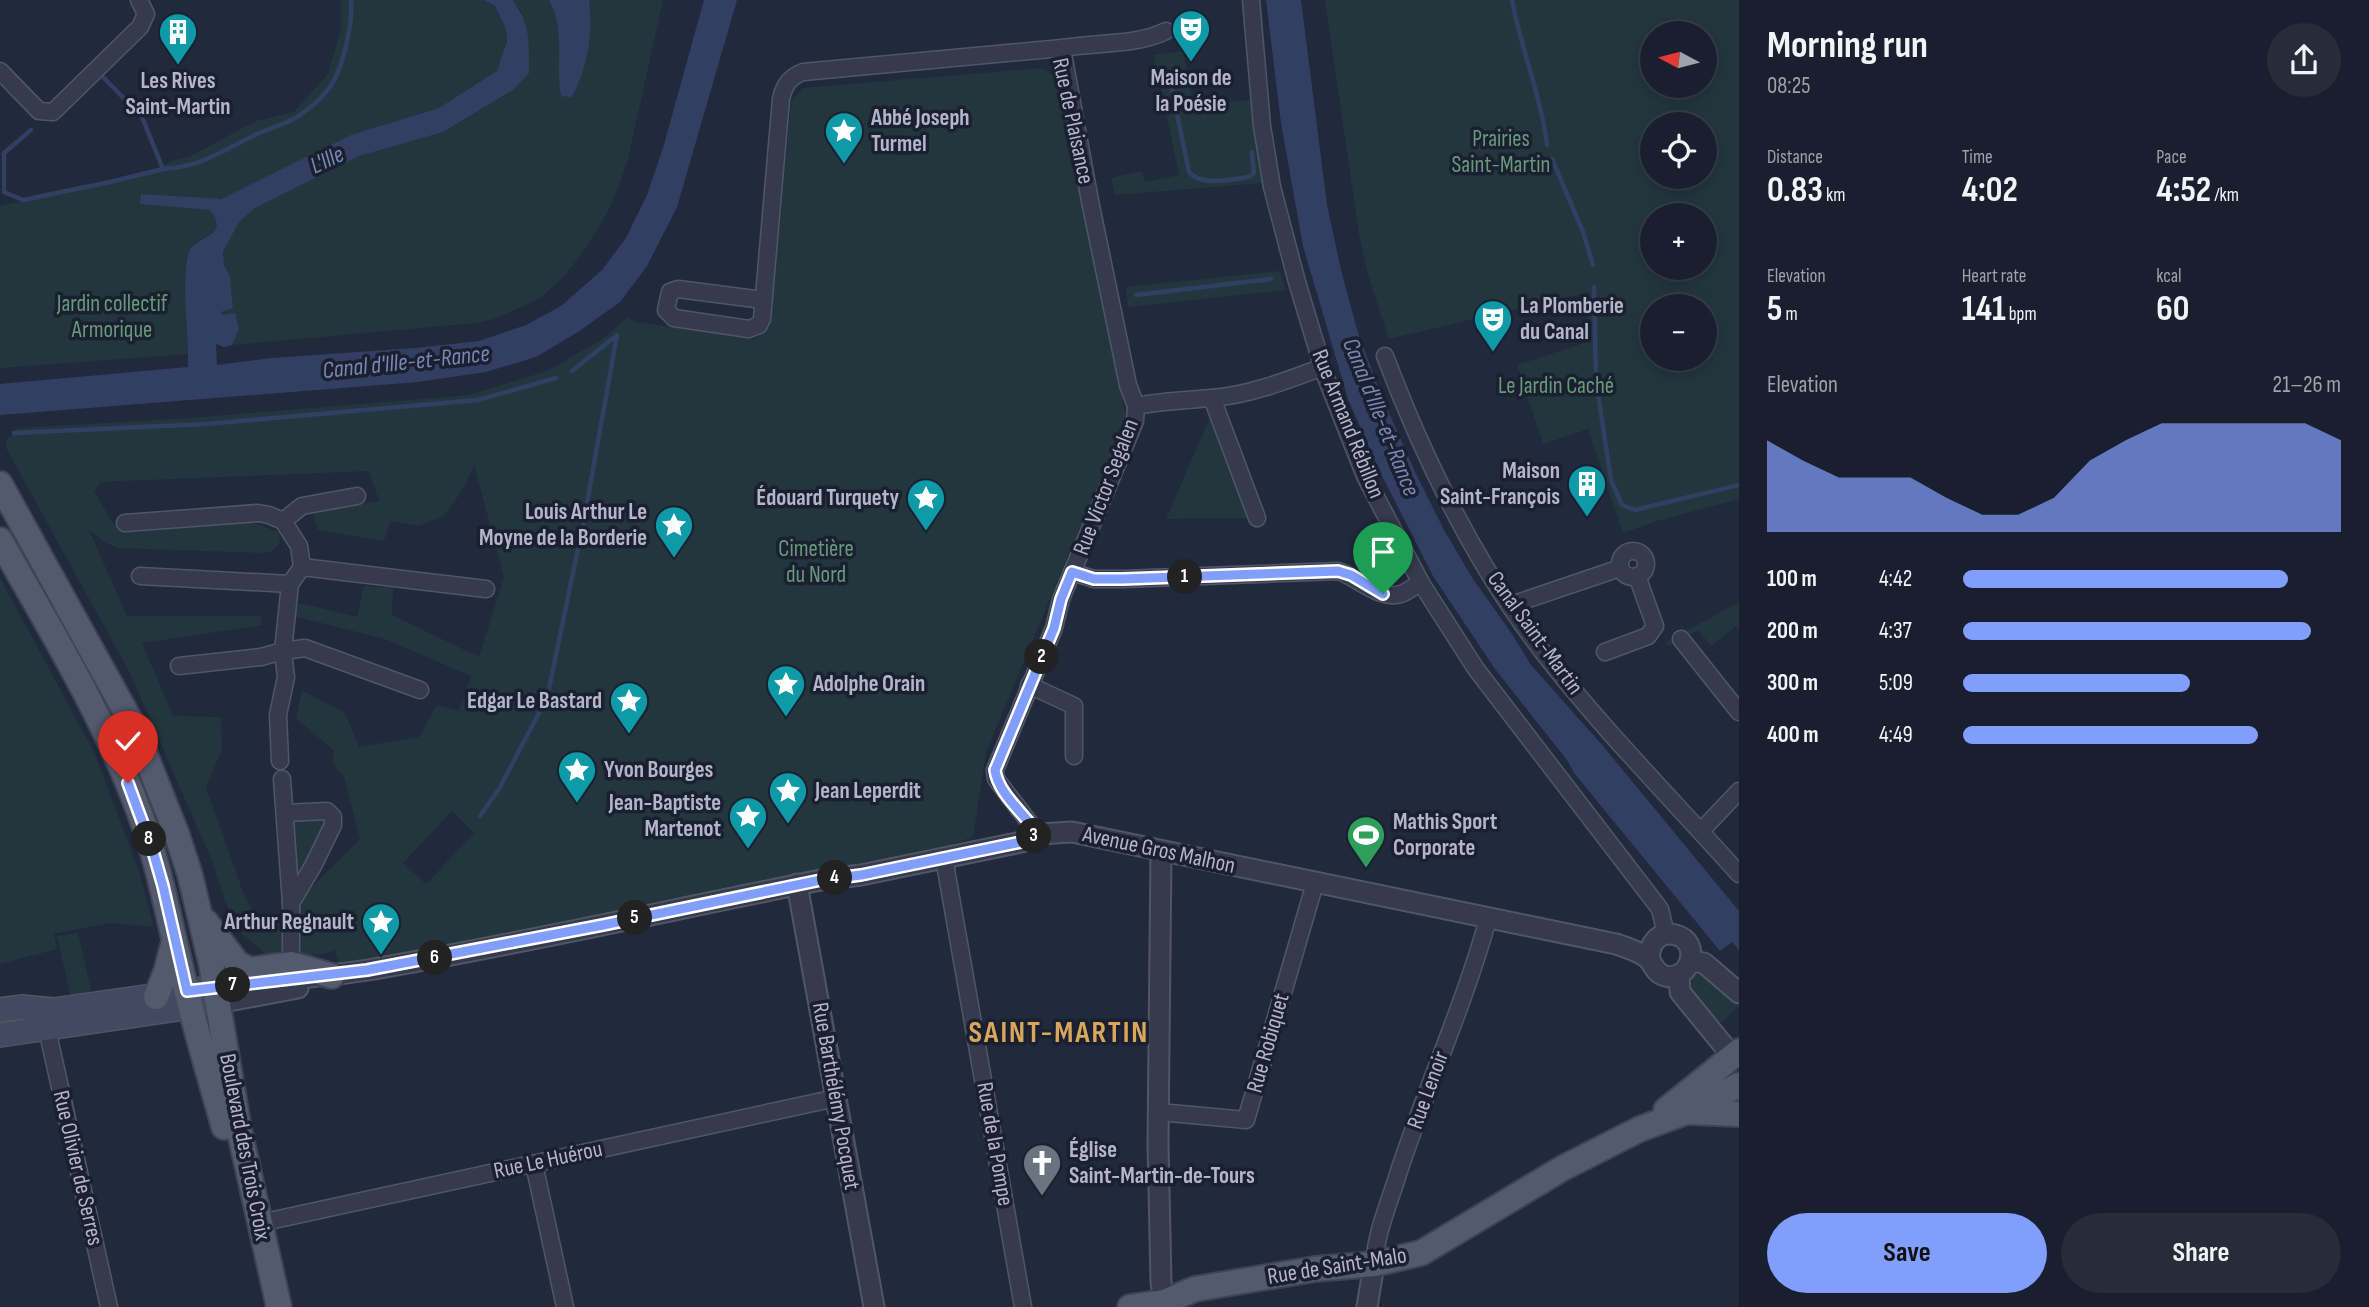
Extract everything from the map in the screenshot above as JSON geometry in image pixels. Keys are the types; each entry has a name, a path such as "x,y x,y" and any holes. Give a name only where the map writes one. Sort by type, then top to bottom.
{"main road":[{"path":"0,484 135,729 177,835 200,915 202,997"},
{"path":"0,540 92,706 117,758 153,851 174,937 202,997"},
{"path":"117,758 144,798 156,822 181,900 202,997"},
{"path":"200,915 231,957 243,967 250,970 291,964 332,975"},
{"path":"156,997 166,972 174,937"},
{"name":"Avenue Gros Malhon","path":"0,1010 21,1007 54,1010 156,997 202,997"},
{"name":"Avenue Gros Malhon","path":"0,1035 47,1029 202,997"},
{"name":"Boulevard des Trois Croix","path":"202,997 239,1129 279,1307"},
{"name":"Boulevard des Trois Croix","path":"202,997 224,1129 264,1307"},
{"name":"Rue de Saint-Malo","path":"1640,1129 1736,1054"},
{"name":"Rue de Saint-Malo","path":"1130,1307 1166,1304 1195,1289 1315,1269 1374,1264 1421,1253 1563,1168 1640,1129 1686,1112 1739,1085"},
{"path":"1686,1112 1739,1114"}],"street":[{"path":"0,71 39,111 52,112 140,27 146,14 139,0"},
{"name":"Rue Armand Rébillon","path":"1251,0 1262,126 1272,187 1323,366 1364,476 1421,583 1476,669 1660,909 1661,937"},
{"path":"1062,48 1142,40 1167,31"},
{"name":"Rue de Plaisance","path":"763,300 678,289 670,292 666,310 674,318 749,329 759,325 762,319 780,99 783,90 794,76 803,72 1062,48 1128,385 1136,406"},
{"name":"Canal Saint-Martin","path":"1385,356 1429,463 1459,520 1541,649 1623,749 1739,874"},
{"path":"1136,406 1199,397 1212,398 1277,384 1323,366"},
{"path":"1212,398 1257,518"},
{"name":"Rue Victor Segalen","path":"1038,834 996,779 995,770 1054,628 1061,599 1135,421 1136,406"},
{"path":"283,521 302,506 357,496"},
{"path":"125,523 258,513 283,521 299,546 302,568 290,584 282,651 286,677 278,715 280,761"},
{"path":"1628,551 1639,552 1645,559 1644,570 1637,576 1626,575 1620,568 1621,557 1628,551"},
{"path":"302,568 486,589"},
{"path":"1511,605 1620,568"},
{"path":"1072,572 1094,579 1123,579 1338,571 1351,575 1383,594 1399,595 1421,583"},
{"path":"140,576 290,584"},
{"path":"1605,652 1648,636 1655,626 1637,576"},
{"path":"1681,639 1739,712"},
{"path":"179,666 261,657 305,648 420,690"},
{"path":"1029,685 1076,709 1074,756"},
{"path":"282,779 291,903 291,964"},
{"path":"1701,831 1739,791"},
{"path":"285,813 327,811 333,817 313,866 291,903"},
{"name":"Avenue Gros Malhon","path":"202,997 288,978 332,975 459,954 797,884 861,875 944,858 1026,841 1038,834 1084,834 1616,944 1650,960"},
{"path":"1161,852 1160,1273 1166,1304"},
{"name":"Rue de la Pompe","path":"944,858 1023,1307"},
{"name":"Rue Robiquet","path":"1159,1112 1246,1120 1315,883"},
{"name":"Rue Barthélémy Pocquet","path":"797,884 874,1307"},
{"name":"Rue Lenoir","path":"1374,1264 1377,1241 1405,1153 1469,980 1488,919"},
{"path":"1736,1054 1680,992 1685,968 1692,954 1686,941 1681,936 1661,937 1649,953 1650,960 1660,974 1672,976 1685,968 1704,963 1739,993"},
{"name":"Avenue Gros Malhon","path":"1616,944 1661,937"},
{"name":"Rue Olivier de Serres","path":"47,1029 109,1307"},
{"name":"Rue Le Huérou","path":"260,1223 836,1098"},
{"path":"534,1164 565,1307"},
{"path":"1367,1307 1374,1264"}],"green space":[{"name":"Jardin collectif Armorique","path":"341,0 484,0 495,6 506,29 507,41 497,72 439,108 398,121 234,195 215,200 141,194 140,204 210,210 215,219 215,230 193,245 187,257 188,354 0,368 0,206 143,174 174,160 189,157 256,121 294,112 328,74 341,29"},
{"path":"513,0 663,0 628,159 617,191 584,251 566,274 541,298 494,319 475,323 232,345 239,329 222,315 221,311 233,308 230,276 224,265 223,252 239,222 255,208 359,156 443,132 513,89 522,13"},
{"name":"Prairies Saint-Martin","path":"1325,0 1739,0 1739,499 1623,533 1588,429 1543,444 1517,365 1587,342 1589,292 1389,339 1368,275 1359,234"},
{"path":"1183,51 1193,105 1251,100 1263,183 1115,195 1111,178 1142,171 1145,182 1179,175 1154,55"},
{"name":"Cimetière du Nord","path":"1043,68 1057,79 1126,417 986,752 973,837 949,845 340,969 335,950 324,954 272,959 239,931 212,861 130,673 6,448 6,441 17,428 178,419 469,395 547,371 601,340 627,318 636,322 755,339 770,328 791,101 803,88","holes":["474,465 504,577 479,657 392,615 393,588 364,586 357,617 299,603 293,616 385,639 471,676 459,711 437,705 419,737 359,747 345,713 302,690 296,718 334,751 334,765 344,776 360,839 278,921 254,914 243,892 206,788 222,749 221,717 173,716 142,643 262,625 260,616 127,616 89,530 118,548 263,553 272,551 280,543 279,532 250,522 133,532 114,525 94,491 101,482 369,471 379,501 313,513 318,530 384,541 390,521 419,526 445,515 465,486","452,811 474,833 426,884 403,863"]},
{"path":"1280,271 1286,290 1128,307 1126,287"},
{"path":"1210,418 1249,518 1166,519"},
{"path":"0,578 95,754 138,869 154,927 110,923 54,934 57,949 0,964"},
{"path":"1739,602 1739,629 1736,626 1711,646 1698,630 1669,646 1666,642"},
{"path":"318,814 328,821 297,883 293,821 296,816"},
{"path":"78,933 92,994 71,997 57,936"},
{"path":"1699,973 1716,980 1739,1003 1721,1023 1693,992 1693,978"}],"water":[{"path":"484,0 513,0 519,9 528,35 529,73 514,89 443,132 359,156 255,208 239,222 223,252 224,265 230,276 233,308 221,312 222,315 235,313 239,329 232,345 224,347 216,344 217,365 479,341 526,325 561,306 602,270 626,238 647,195 663,148 704,0 737,0 677,207 647,266 620,302 536,357 486,372 418,382 0,415 0,384 188,367 185,282 188,254 196,243 214,232 216,219 210,210 140,204 141,194 221,199 351,135 439,108 497,71 507,41 506,29 495,6"},
{"path":"549,0 589,0 588,50 572,97 561,96 559,35"},
{"name":"Canal d'Ille-et-Rance","path":"1266,0 1301,0 1327,205 1341,270 1358,333 1381,395 1416,474 1444,530 1473,579 1531,665 1603,746 1739,911 1739,950 1732,942 1720,951 1574,773 1567,760 1495,669 1433,576 1379,470 1348,399 1303,246 1281,123"}],"waterway":[{"path":"163,169 210,158 292,120 323,96 334,80 343,58 349,33 351,0"},
{"path":"1512,0 1547,145"},
{"path":"31,130 4,153 4,192 23,200 163,169 142,117 104,78"},
{"path":"1171,85 1189,172 1194,177 1209,181 1249,177 1254,173 1252,152"},
{"path":"1552,159 1583,232 1593,265"},
{"path":"1136,295 1271,279"},
{"path":"1594,287 1596,380 1611,480 1622,505 1635,510 1739,485"},
{"path":"480,816 499,789 547,698 584,520 617,335"},
{"path":"572,371 616,336"},
{"path":"14,433 206,424 478,400 556,378"}],"place":[{"name":"Maison de la Poésie","path":"1191,63"},
{"name":"Les Rives Saint-Martin","path":"178,66"},
{"name":"Abbé Joseph Turmel","path":"844,165"},
{"name":"La Plomberie du Canal","path":"1493,353"},
{"name":"Maison Saint-François","path":"1587,518"},
{"name":"Édouard Turquety","path":"926,532"},
{"name":"Louis Arthur Le Moyne de la Borderie","path":"674,559"},
{"name":"Adolphe Orain","path":"786,718"},
{"name":"Edgar Le Bastard","path":"629,735"},
{"name":"Yvon Bourges","path":"577,804"},
{"name":"Jean Leperdit","path":"788,825"},
{"name":"Jean-Baptiste Martenot","path":"748,850"},
{"name":"Mathis Sport Corporate","path":"1366,869"},
{"name":"Arthur Regnault","path":"381,956"},
{"name":"Église Saint-Martin-de-Tours","path":"1042,1197"}],"district":[{"name":"SAINT-MARTIN","path":"1059,1033"}],"route":[{"path":"128,783 163,886 187,991 248,982 332,975 459,954 1026,841 1038,834 996,779 995,770 1054,628 1061,599 1072,572 1094,579 1123,579 1338,571 1351,575 1383,594"}],"water label":[{"name":"L'Ille","path":"327,160"}],"park label":[{"name":"Le Jardin Caché","path":"1556,386"}]}
